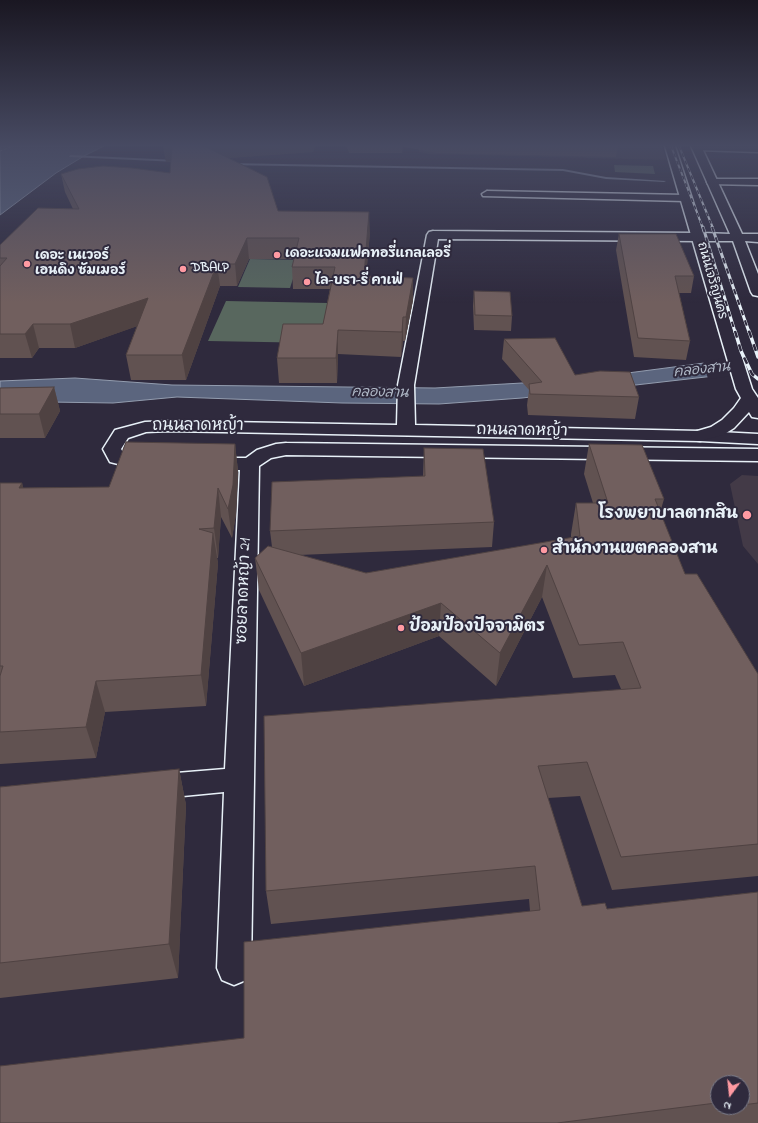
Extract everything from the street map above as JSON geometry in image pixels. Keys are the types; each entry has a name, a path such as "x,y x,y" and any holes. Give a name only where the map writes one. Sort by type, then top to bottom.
{"street":[{"name":"ถนนเจริญนคร","path":"685,198 728,342 746,394 758,413"},
{"path":"720,198 738,238 758,292"},
{"path":"406,429 406,385 433,235 758,238"},
{"path":"700,436 717,431 728,424 741,411 746,394"},
{"name":"ถนนลาดหญ้า","path":"162,463 138,463 117,458 112,449 121,434 145,427 169,426 406,429 700,436 758,439"},
{"name":"ถนนลาดหญ้า","path":"250,464 264,454 276,450 758,455"},
{"path":"194,464 250,464"},
{"name":"ซอยลาดหญ้า 21","path":"234,968 250,464"},
{"path":"127,789 239,779"}],"shaded area":[{"name":"โรงพยาบาลตากสิน","path":"742,475 758,476 758,564 743,546 730,484"}],"green space":[{"path":"250,259 299,260 290,288 238,287"},
{"path":"226,301 328,303 319,343 208,341"}],"water":[{"path":"0,198 22,198 0,215"},
{"name":"คลองสาน","path":"758,356 758,371 522,398 439,404 342,403 177,397 113,403 49,402 0,405 0,381 75,378 172,385 435,388 574,380"}],"pier":[{"path":"758,354 758,373 708,379 703,361"}],"building":[{"path":"74,198 274,198 278,211 369,212 364,276 413,278 406,317 403,317 402,332 338,330 336,358 277,358 283,324 323,324 335,267 292,267 299,238 247,238 235,264 217,264 182,355 126,355 148,298 70,324 33,324 25,334 0,334 0,266 7,258 0,258 0,245 38,208 79,209"},
{"path":"619,234 676,234 694,276 675,276 690,341 638,338"},
{"path":"474,291 510,292 512,316 475,315"},
{"path":"555,338 575,375 600,371 630,372 639,397 530,394 529,384 542,382 504,339"},
{"path":"54,387 39,414 0,414 0,388"},
{"path":"126,442 235,444 233,485 228,509 218,488 214,528 199,529 213,533 201,675 96,681 86,727 0,732 0,676 3,666 0,666 0,483 22,483 19,488 109,487"},
{"path":"589,444 642,445 664,499 655,499 685,574 697,574 758,674 758,844 621,857 587,762 538,766 582,906 605,903 607,909 758,892 758,1103 750,1104 750,1075 710,1075 710,1104 557,1123 0,1123 0,1066 244,1038 244,942 540,910 535,866 266,891 264,716 641,688 623,642 579,645 547,565 500,653 441,603 301,653 255,558 268,546 366,573 580,536 576,503 608,503"},
{"path":"424,448 483,449 494,522 270,531 272,482 425,476"},
{"path":"179,769 169,944 0,963 0,787"}],"railway":[{"path":"691,198 703,228"},
{"path":"701,198 713,228"},
{"path":"703,227 735,332"},
{"path":"712,227 749,332"},
{"path":"735,331 741,351 752,374 758,379"},
{"path":"749,331 758,357"}],"place":[{"name":"เดอะแจมแฟคทอรี่แกลเลอรี่","path":"277,255"},
{"name":"เดอะ เนเวอร์ เอนดิง ซัมเมอร์","path":"27,264"},
{"name":"DBALP","path":"183,269"},
{"name":"ไล-บรา-รี่ คาเฟ่","path":"307,282"},
{"name":"โรงพยาบาลตากสิน","path":"747,515"},
{"name":"สำนักงานเขตคลองสาน","path":"544,550"},
{"name":"ป้อมป้องปัจจามิตร","path":"401,628"}]}
